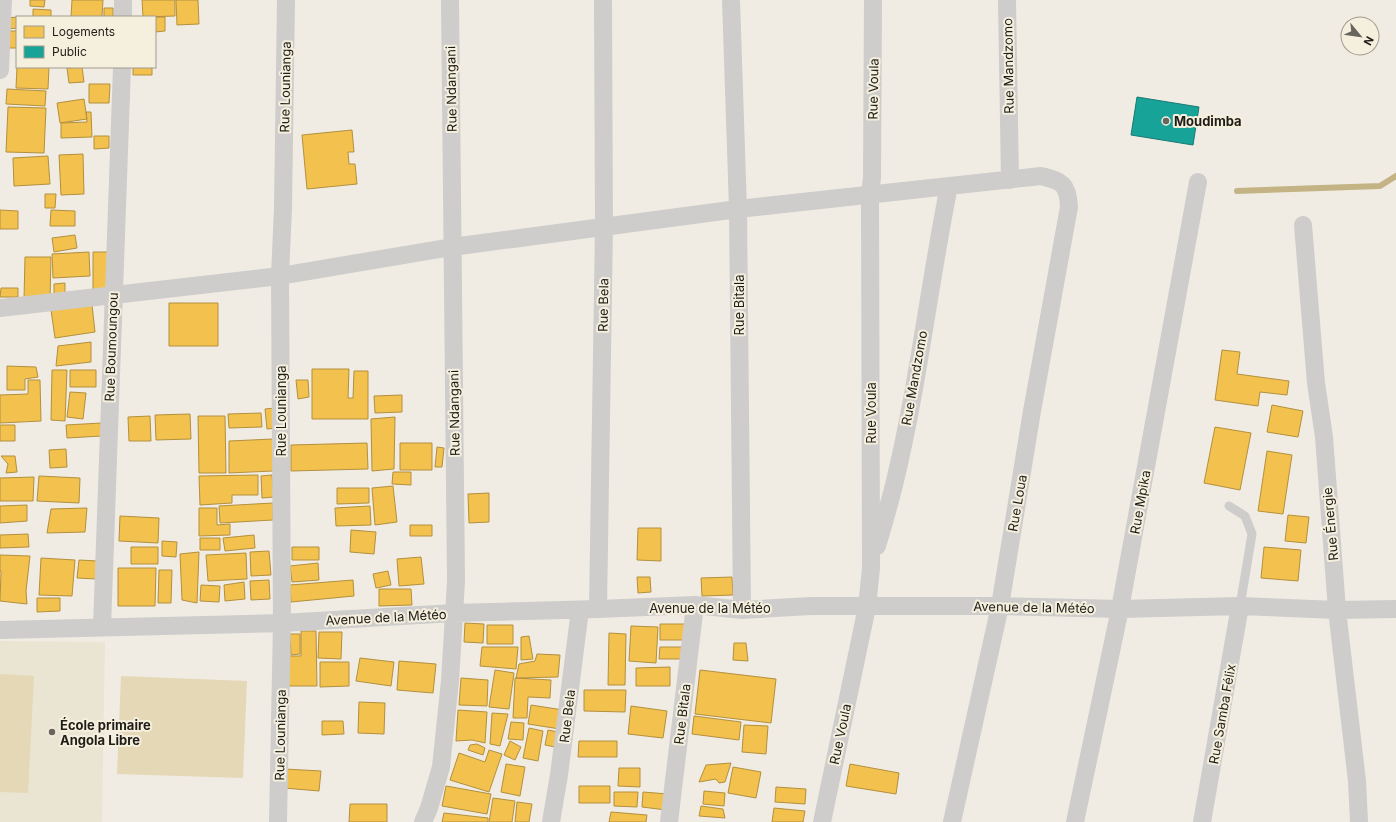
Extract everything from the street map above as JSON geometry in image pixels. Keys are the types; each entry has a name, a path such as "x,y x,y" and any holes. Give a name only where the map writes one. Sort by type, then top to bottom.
{"street":[{"path":"0,70 3,0"},
{"path":"123,0 123,16"},
{"name":"Rue Lounianga","path":"278,822 282,623 280,276 283,208 286,0"},
{"name":"Rue Ndangani","path":"423,822 429,808 441,768 450,682 456,580 450,0"},
{"name":"Rue Bela","path":"598,609 604,227 603,0"},
{"name":"Rue Bitala","path":"732,0 738,209 742,610"},
{"name":"Rue Voula","path":"822,822 867,607 871,568 870,196 872,177 874,0"},
{"name":"Rue Mandzomo","path":"1007,0 1010,180"},
{"name":"Rue Boumoungou","path":"102,627 122,68"},
{"name":"Rue Loua","path":"952,822 1000,606 1032,411 1069,207 1066,189 1061,183 1041,176 1010,180"},
{"path":"0,308 280,276 452,247 738,209 1010,180"},
{"name":"Rue Mpika","path":"1075,822 1120,608 1198,182"},
{"name":"Rue Mandzomo","path":"871,568 894,485 910,409 937,244 949,186"},
{"name":"Rue Énergie","path":"1303,225 1316,383 1324,437 1337,610 1357,781 1359,822"},
{"name":"Rue Bitala","path":"669,822 694,605"},
{"name":"Avenue de la Météo","path":"0,630 282,623 454,613 694,605 742,610 811,606 1000,606 1120,608 1240,606 1337,610 1396,609"},
{"name":"Rue Samba Félix","path":"1202,822 1240,606"},
{"name":"Rue Bela","path":"551,822 559,775 580,610"}],"lane":[{"path":"1229,506 1245,516 1252,534 1240,606"}],"shaded area":[{"name":"École primaire Angola Libre","path":"0,641 105,642 102,822 0,822"},
{"path":"0,674 34,676 28,793 0,792"},
{"path":"121,676 247,681 243,778 117,774"}],"building: Logements":[{"path":"30,0 45,0 44,7 30,6"},
{"path":"72,0 103,0 102,16 71,16"},
{"path":"142,0 175,0 175,16 143,16"},
{"path":"176,0 198,0 199,24 177,25"},
{"path":"104,8 113,8 113,16 104,16"},
{"path":"33,9 51,10 51,16 33,16"},
{"path":"16,17 16,28 8,29 7,18"},
{"path":"156,17 165,17 165,31 156,32"},
{"path":"8,31 16,31 16,48 8,48"},
{"path":"17,68 49,68 48,89 16,88"},
{"path":"67,68 82,68 84,82 69,83"},
{"path":"133,68 152,68 152,75 133,75"},
{"path":"89,84 110,84 109,103 89,103"},
{"path":"7,89 46,91 45,106 6,104"},
{"path":"84,99 87,119 60,123 57,103"},
{"path":"8,107 46,108 44,153 6,152"},
{"path":"86,112 91,112 92,137 61,138 61,123 87,122"},
{"path":"352,130 354,152 348,152 349,164 355,164 357,184 307,189 302,135"},
{"path":"94,136 109,136 109,148 94,149"},
{"path":"83,154 84,194 61,195 59,155"},
{"path":"48,156 50,184 14,186 13,158"},
{"path":"45,194 56,194 55,208 45,208"},
{"path":"0,210 18,211 18,229 0,229"},
{"path":"51,210 75,211 75,226 50,226"},
{"path":"75,235 77,248 54,252 52,238"},
{"path":"89,252 90,276 53,278 52,254"},
{"path":"93,252 109,252 109,289 93,289"},
{"path":"25,257 51,257 50,299 24,299"},
{"path":"65,283 65,294 54,295 54,284"},
{"path":"1,288 18,288 18,297 0,297"},
{"path":"169,303 218,303 218,346 169,346"},
{"path":"92,305 95,332 55,338 51,310"},
{"path":"91,342 91,362 56,366 58,346"},
{"path":"1222,350 1240,352 1237,374 1289,381 1287,395 1260,392 1258,406 1215,400"},
{"path":"7,366 36,367 38,377 25,379 25,390 7,390"},
{"path":"312,369 349,369 348,398 353,398 354,371 368,371 368,419 312,419"},
{"path":"52,370 67,370 65,421 51,420"},
{"path":"70,370 96,370 96,387 70,387"},
{"path":"28,380 40,380 41,421 0,423 0,395 28,394"},
{"path":"296,380 308,380 309,397 298,399"},
{"path":"70,392 86,393 83,419 67,417"},
{"path":"402,395 402,412 375,413 374,396"},
{"path":"1272,405 1303,411 1298,437 1267,432"},
{"path":"275,408 278,428 267,429 265,409"},
{"path":"261,413 262,427 229,428 228,414"},
{"path":"190,414 191,439 156,440 155,415"},
{"path":"150,416 151,441 129,441 128,417"},
{"path":"198,416 225,416 226,473 199,473"},
{"path":"395,417 394,469 372,471 371,419"},
{"path":"101,423 102,436 67,438 66,425"},
{"path":"0,425 15,425 15,441 0,441"},
{"path":"1215,427 1251,433 1240,490 1204,483"},
{"path":"273,439 273,471 229,473 229,441"},
{"path":"367,443 368,469 291,471 291,445"},
{"path":"400,443 432,443 432,470 400,470"},
{"path":"437,447 444,448 442,467 435,467"},
{"path":"66,449 67,467 50,468 49,450"},
{"path":"1267,451 1292,455 1283,514 1258,511"},
{"path":"1,456 15,456 17,472 6,473 8,464"},
{"path":"393,472 411,472 411,485 392,484"},
{"path":"258,475 258,495 232,495 232,503 200,505 199,476"},
{"path":"272,475 274,497 262,498 261,476"},
{"path":"39,476 80,478 79,503 37,501"},
{"path":"34,477 33,501 0,501 0,478"},
{"path":"393,486 397,522 375,525 372,488"},
{"path":"337,488 369,488 369,503 337,504"},
{"path":"489,493 489,522 469,523 468,494"},
{"path":"273,503 273,520 220,523 219,506"},
{"path":"27,505 27,521 0,523 0,506"},
{"path":"370,506 371,525 336,526 335,508"},
{"path":"87,508 85,532 47,533 51,509"},
{"path":"199,508 217,508 217,525 230,524 230,535 199,536"},
{"path":"1288,515 1309,517 1306,543 1285,541"},
{"path":"120,516 159,518 158,543 119,541"},
{"path":"410,525 432,525 432,536 410,536"},
{"path":"638,528 661,528 661,561 637,560"},
{"path":"351,530 376,532 374,554 350,552"},
{"path":"28,534 29,547 0,548 0,535"},
{"path":"254,535 255,548 225,551 223,538"},
{"path":"200,538 220,538 220,550 200,550"},
{"path":"162,541 177,542 176,557 162,556"},
{"path":"131,547 158,547 158,564 131,564"},
{"path":"292,547 319,547 319,560 292,560"},
{"path":"1264,547 1301,550 1298,581 1261,578"},
{"path":"269,551 271,575 251,576 250,552"},
{"path":"199,552 197,603 182,600 180,554"},
{"path":"246,553 247,579 208,581 206,555"},
{"path":"0,555 30,556 26,591 27,604 0,601"},
{"path":"421,557 424,584 399,586 397,559"},
{"path":"41,558 75,560 72,596 39,595"},
{"path":"79,560 98,561 96,579 77,578"},
{"path":"318,563 319,580 292,582 290,566"},
{"path":"118,568 156,568 155,606 118,606"},
{"path":"159,570 172,570 171,603 158,603"},
{"path":"388,571 391,585 376,588 373,574"},
{"path":"637,577 650,577 651,592 638,593"},
{"path":"732,577 733,595 702,596 701,578"},
{"path":"269,580 270,599 251,600 250,581"},
{"path":"353,580 354,596 291,602 290,585"},
{"path":"244,582 245,599 225,601 224,585"},
{"path":"201,585 220,586 219,602 200,601"},
{"path":"379,589 411,589 412,605 379,606"},
{"path":"37,598 60,598 60,611 37,612"},
{"path":"465,623 484,624 483,643 464,642"},
{"path":"660,624 689,624 689,640 660,640"},
{"path":"487,625 513,625 513,644 487,644"},
{"path":"631,626 658,627 656,663 629,661"},
{"path":"301,631 316,631 317,686 287,686 287,656 301,656"},
{"path":"319,632 342,632 341,659 318,658"},
{"path":"609,633 626,634 625,685 608,685"},
{"path":"290,634 300,634 300,654 291,655"},
{"path":"529,636 533,659 521,660 521,637"},
{"path":"734,643 746,643 748,661 733,660"},
{"path":"482,647 518,647 516,669 480,666"},
{"path":"660,647 685,647 685,659 659,659"},
{"path":"537,654 560,655 558,677 516,678 519,664 535,661"},
{"path":"360,658 394,662 391,686 356,681"},
{"path":"399,661 436,664 433,693 397,690"},
{"path":"320,662 349,662 349,686 320,687"},
{"path":"670,667 670,686 636,686 636,668"},
{"path":"495,670 514,673 509,709 489,707"},
{"path":"700,670 776,679 771,723 695,714"},
{"path":"461,678 488,680 487,706 459,705"},
{"path":"515,678 551,680 550,698 528,697 527,718 513,718"},
{"path":"584,690 626,690 625,712 584,711"},
{"path":"359,702 385,703 384,734 358,733"},
{"path":"531,705 563,710 560,729 528,724"},
{"path":"631,706 667,711 663,738 628,734"},
{"path":"458,710 487,712 485,743 472,740 456,741"},
{"path":"492,713 508,714 500,746 490,744"},
{"path":"694,716 741,722 739,740 692,734"},
{"path":"322,721 343,721 344,734 322,735"},
{"path":"511,722 524,723 523,740 508,739"},
{"path":"744,725 768,726 766,754 742,752"},
{"path":"529,728 543,731 538,761 523,758"},
{"path":"548,730 558,732 555,747 545,745"},
{"path":"510,741 521,747 515,760 504,755"},
{"path":"579,741 617,741 617,757 578,757"},
{"path":"477,744 485,748 483,755 468,750 470,745"},
{"path":"489,750 502,754 489,792 450,780 459,753 485,762"},
{"path":"731,763 725,782 719,783 716,779 699,782 706,765"},
{"path":"506,764 525,767 520,796 501,792"},
{"path":"850,764 899,773 896,794 846,786"},
{"path":"733,767 761,772 756,798 728,793"},
{"path":"619,768 640,768 640,787 618,786"},
{"path":"285,769 321,771 319,791 284,788"},
{"path":"446,786 491,794 487,814 442,806"},
{"path":"579,786 610,786 610,803 579,803"},
{"path":"776,787 806,789 805,804 775,802"},
{"path":"704,791 725,793 724,806 703,804"},
{"path":"614,792 638,792 637,807 614,806"},
{"path":"643,792 668,794 666,810 642,807"},
{"path":"493,798 515,801 512,822 489,822"},
{"path":"517,802 532,804 529,822 515,822"},
{"path":"350,804 387,804 387,822 349,822"},
{"path":"701,806 723,809 725,818 699,816"},
{"path":"774,808 805,811 803,822 772,822"},
{"path":"611,812 647,815 646,822 609,822"},
{"path":"444,813 488,818 488,822 442,822"}],"building: Public":[{"path":"1137,97 1199,107 1193,145 1131,135"}],"waterway":[{"path":"1237,191 1380,186 1396,176"}],"place":[{"name":"Moudimba","path":"1166,121"},
{"name":"École primaire Angola Libre","path":"52,732"}]}
